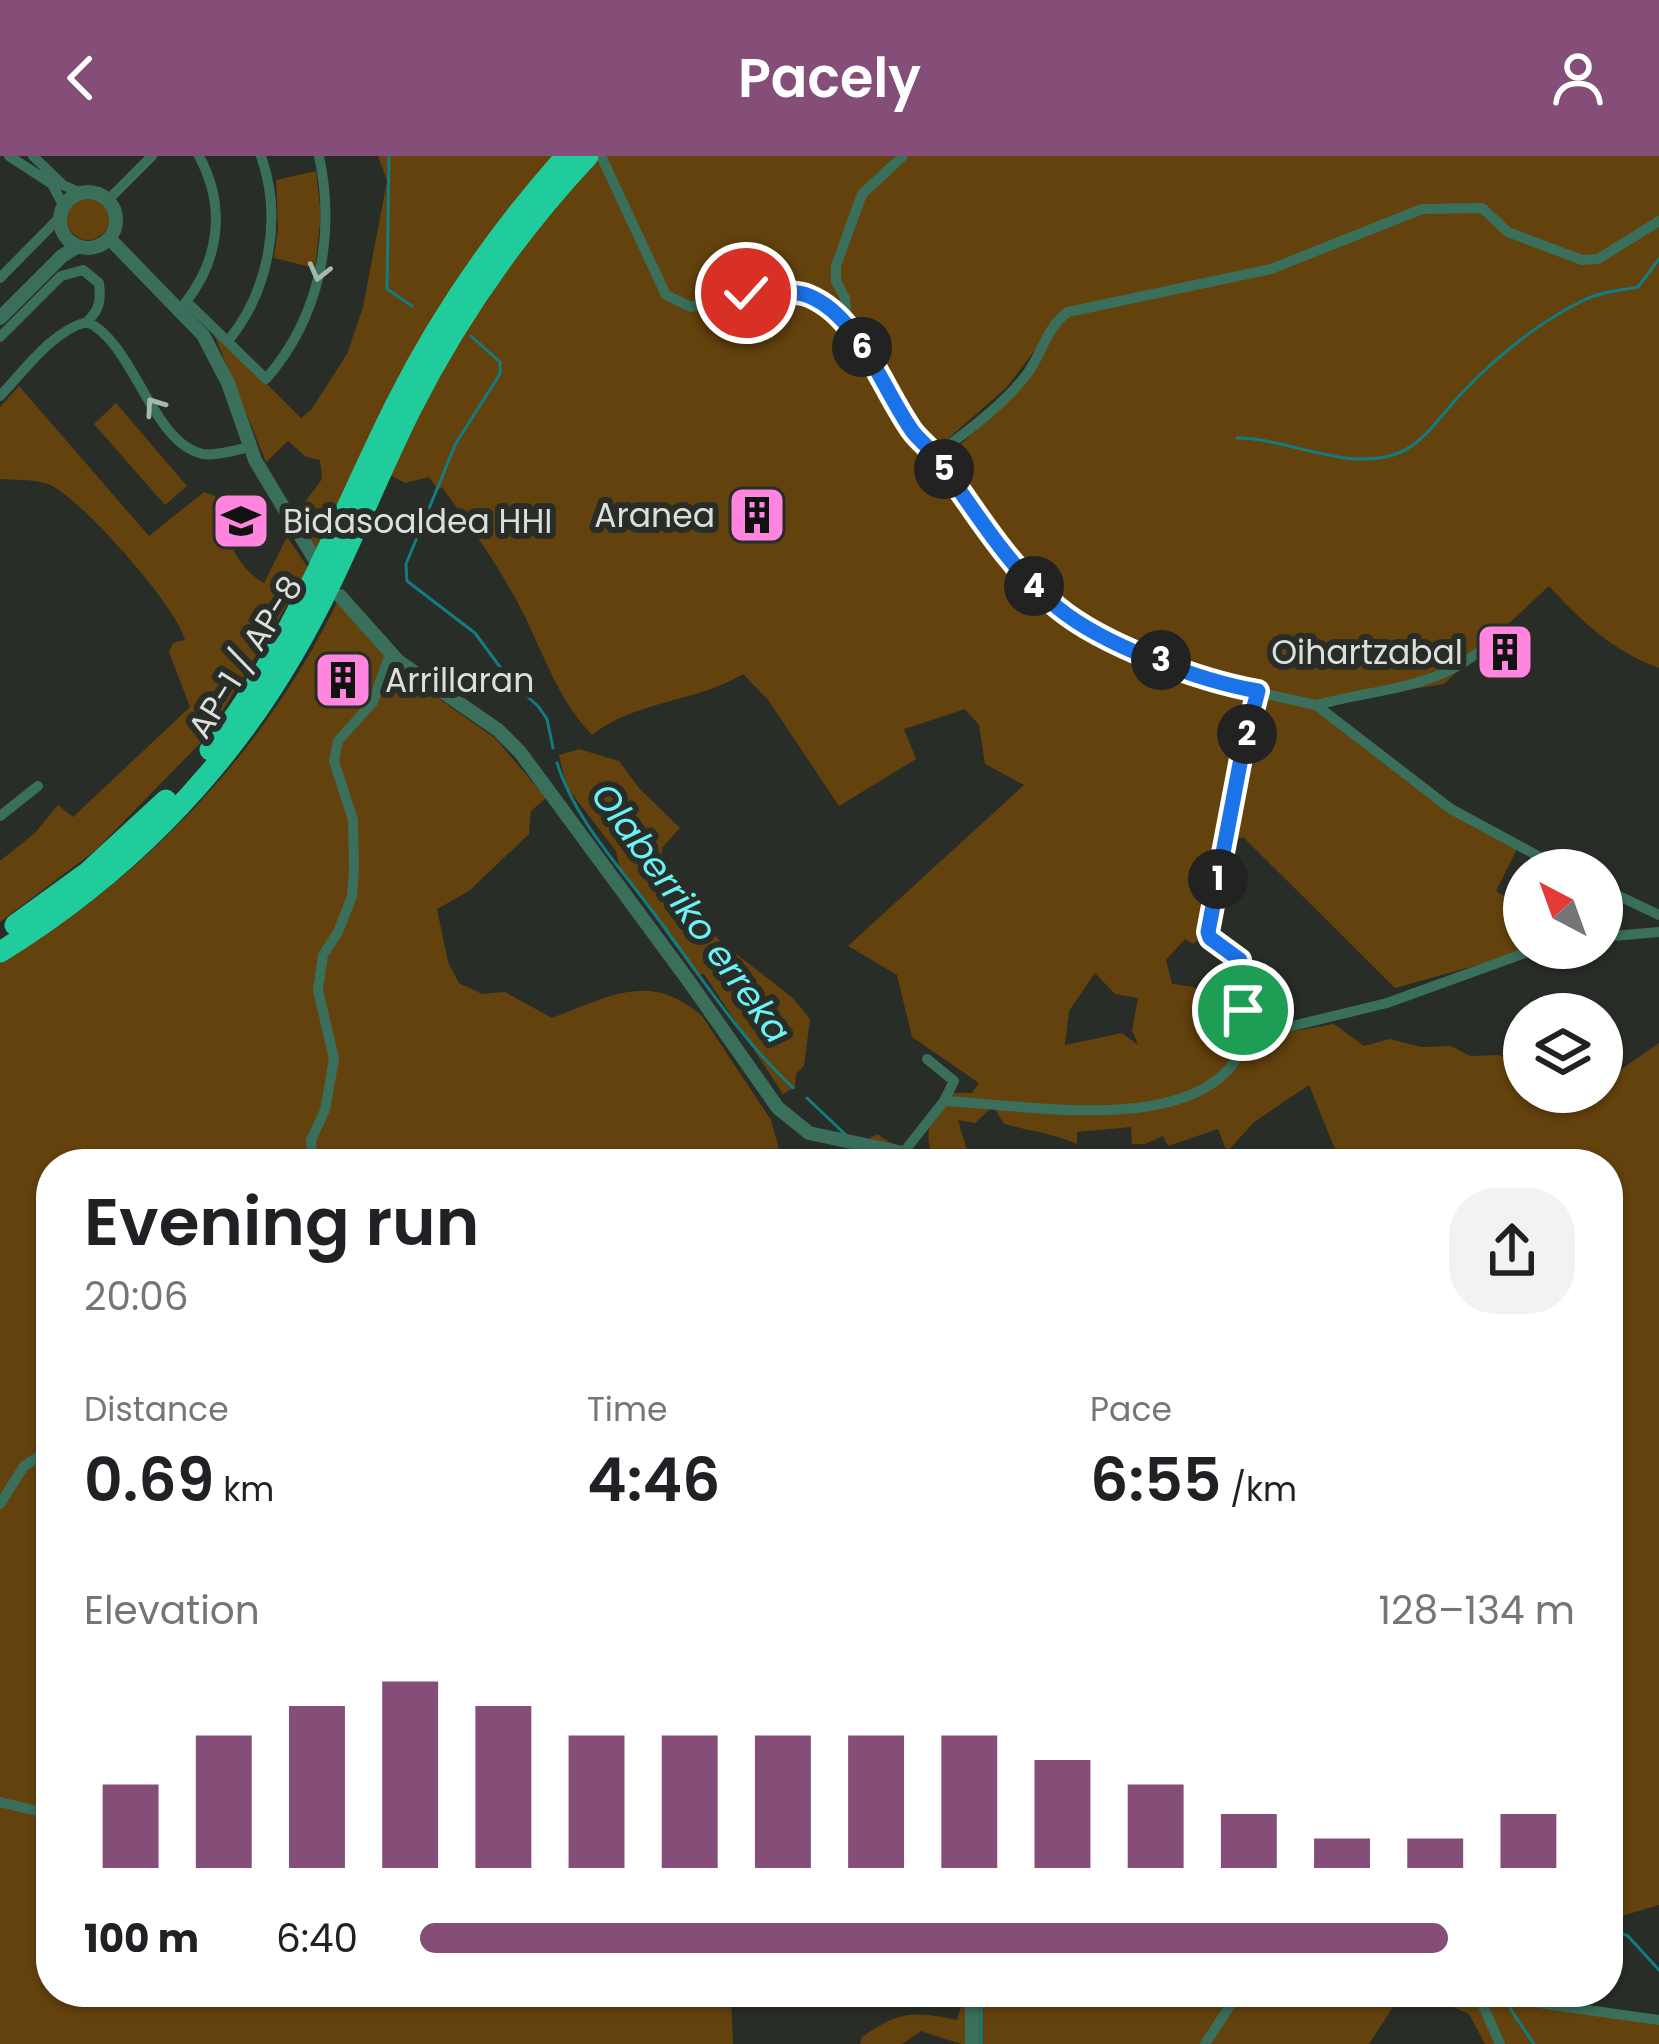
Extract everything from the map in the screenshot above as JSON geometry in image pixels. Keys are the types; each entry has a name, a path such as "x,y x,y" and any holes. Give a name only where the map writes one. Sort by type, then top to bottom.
{"highway":[{"name":"AP-1 / AP-8","path":"0,934 62,892 124,841 182,783 233,720 261,680 308,594 394,407 430,341 493,246 566,156"},
{"name":"AP-1 / AP-8","path":"0,952 123,862 193,793 236,741 309,626 408,414 453,332 517,239 588,156"}],"street":[{"path":"0,318 62,256 78,246 98,246 109,238 116,222 108,200 63,185 33,156"},
{"path":"108,200 152,156"},
{"path":"182,306 207,270 218,217 213,187 199,156"},
{"path":"228,340 256,298 266,269 270,195 261,156"},
{"path":"109,238 182,306 228,340 266,379 289,351 318,282 327,219 319,156"},
{"path":"601,156 662,288 672,300 691,308 746,293 807,295 847,329 870,358 916,436 936,455 1011,558 1060,610 1114,641 1212,682 1316,705 1451,809 1525,849"},
{"path":"847,329 836,266 862,194 903,156"},
{"path":"0,307 56,250 64,234 63,211 53,185 5,158"},
{"path":"0,278 81,193"},
{"path":"936,455 1027,374 1059,318 1068,312 1271,268 1422,209 1483,208 1508,232 1582,260 1598,259 1659,221"},
{"path":"64,234 78,246"},
{"path":"0,338 61,276 83,270 99,284 97,312 87,322 74,325 0,396"},
{"path":"182,306 215,353 249,446 315,560"},
{"path":"87,322 113,342 154,409 185,445 203,454 249,446"},
{"path":"340,596 390,653 498,730 520,752 778,1108 809,1133 885,1149"},
{"path":"1316,705 1436,679 1504,628"},
{"path":"312,1149 334,1059 318,989 323,955 352,896 354,870 353,820 334,761 338,741 373,702 390,653"},
{"path":"944,1101 1066,1112 1169,1103 1218,1081 1247,1037 1242,965 1208,932 1258,691"},
{"path":"0,817 38,786"},
{"path":"1623,897 1659,915"},
{"path":"1623,936 1659,932"},
{"path":"1247,1037 1387,1003 1503,961"},
{"path":"906,1149 954,1081 927,1059"},
{"path":"0,1504 24,1466 36,1458"},
{"path":"0,1802 36,1810"},
{"path":"972,2007 972,2044"},
{"path":"1205,2044 1229,2007"},
{"path":"1484,2007 1500,2044"},
{"path":"1566,2007 1659,2020"}],"shaded area":[{"path":"378,156 1659,156 1659,668 1599,634 1549,586 1444,684 1318,704 1451,809 1518,847 1503,849 1503,877 1496,891 1503,895 1503,958 1395,988 1243,837 1225,843 1208,932 1193,944 1185,939 1166,960 1172,984 1194,987 1206,1001 1218,1004 1227,990 1241,982 1248,1039 1334,1024 1364,1046 1389,1039 1422,1047 1451,1046 1470,1056 1503,1056 1503,1113 1623,1113 1623,1068 1659,1043 1659,1905 1623,1916 1623,1149 1335,1149 1309,1085 1254,1122 1230,1149 1218,1129 1168,1146 1163,1136 1132,1144 1131,1127 1077,1132 1077,1144 1004,1124 993,1106 975,1123 958,1120 967,1149 931,1149 933,1118 951,1093 972,1093 979,1083 912,1037 897,975 848,946 1024,785 985,764 979,725 965,709 904,729 916,759 839,806 769,701 743,674 627,715 592,735 559,689 492,559 442,487 438,490 429,477 405,483 381,470 319,560 291,521 322,479 320,460 306,457 288,441 266,462 212,329 301,418 347,354 363,307 387,181","holes":["1054,325 1009,395 944,462 987,527 906,429 871,362 889,378 926,439 943,443 1006,388","1095,973 1115,994 1138,998 1132,1030 1138,1045 1122,1033 1065,1045 1069,1011"]},
{"path":"316,171 321,215 315,268 274,258 276,180"},
{"path":"88,198 103,204 109,219 103,234 88,240 73,234 67,219 73,204"},
{"path":"19,386 149,536 204,492 215,496 231,545 253,575 264,583 287,537 309,569 207,736 96,850 0,922 0,861 35,833 58,805 73,817 190,707 169,652 173,643 185,640 146,579 62,493 42,482 0,479 0,407"},
{"path":"116,403 187,486 165,505 94,424"},
{"path":"340,596 395,668 495,738 546,798 531,811 529,834 469,891 437,909 448,962 459,983 482,994 505,992 552,1018 628,992 664,994 683,1002 702,1016 771,1120 779,1149 36,1149 36,1454 22,1464 0,1500 0,963 104,891 197,805 277,706"},
{"path":"579,749 619,761 680,828 662,848 663,878 722,943 793,998 810,1019 804,1066 796,1074 795,1087 783,1094 704,974 697,976 620,868 616,851 566,786 559,755"},
{"path":"878,1134 907,1149 870,1149 870,1138"},
{"path":"36,1461 36,2007 732,2007 733,2044 0,2044 0,1509"},
{"path":"961,2007 1393,2007 1369,2044 961,2044 921,2031 902,2044 860,2044 862,2037 897,2018 929,2015 957,2020"},
{"path":"1453,2007 1580,2007 1659,2024 1659,2044 1485,2044 1469,2014"}],"waterway":[{"name":"Olaberriko erreka","path":"389,156 387,289 412,306"},
{"path":"1237,438 1361,459 1401,452 1518,341 1584,300 1638,287 1659,259"},
{"name":"Olaberriko erreka","path":"471,336 500,362 500,374 456,443 406,564 407,581 475,633 511,682 547,719 553,748"},
{"name":"Olaberriko erreka","path":"557,763 574,803 599,841 736,1025 793,1088"},
{"name":"Olaberriko erreka","path":"807,1098 847,1136"},
{"path":"1623,1934 1659,1970"},
{"path":"981,2007 981,2044"},
{"name":"Olaberriko erreka","path":"1510,2007 1534,2044"}],"place":[{"name":"Aranea","path":"757,515"},
{"name":"Bidasoaldea HHI","path":"241,521"},
{"name":"Oihartzabal","path":"1505,652"},
{"name":"Arrillaran","path":"343,680"}],"route":[{"path":"746,293 807,295 838,319 870,358 916,436 936,455 1011,558 1060,610 1114,641 1212,682 1258,691 1208,932 1240,960 1243,1010"}]}
